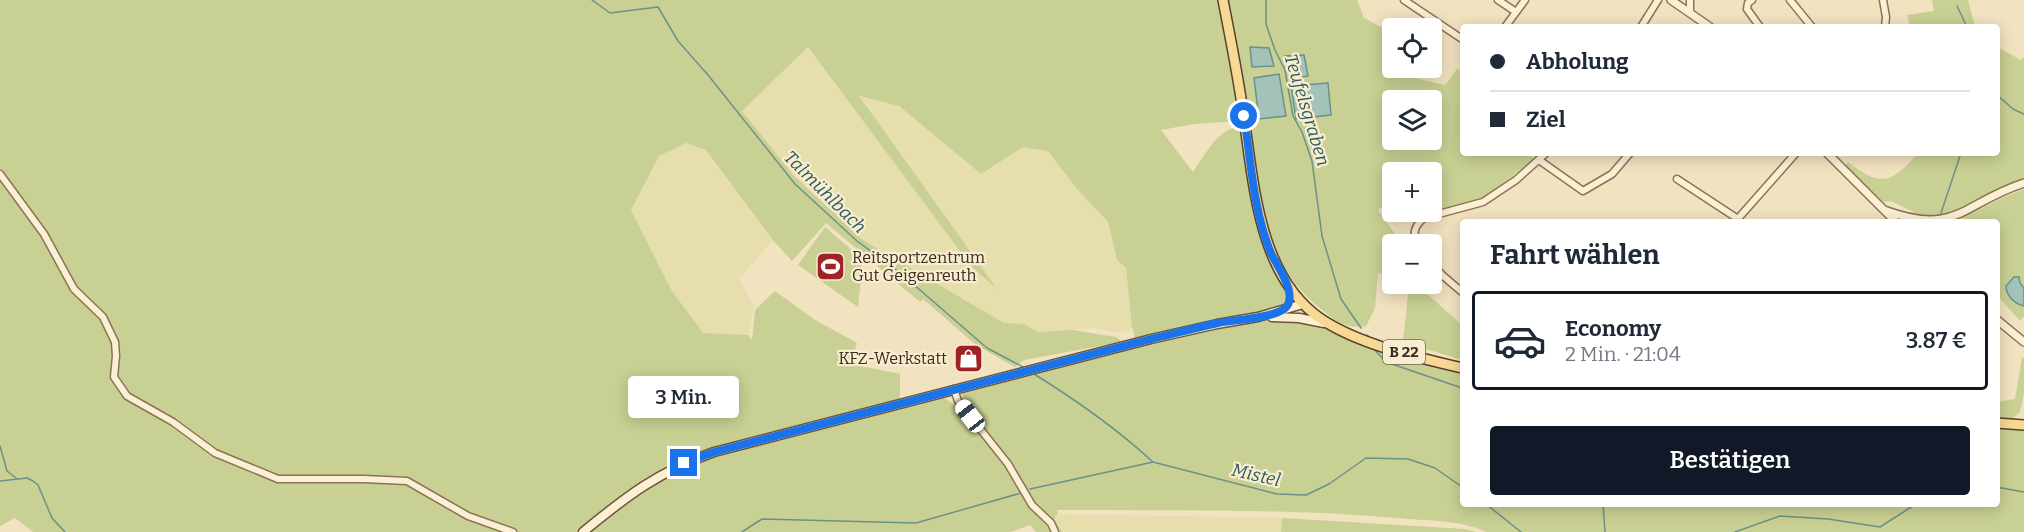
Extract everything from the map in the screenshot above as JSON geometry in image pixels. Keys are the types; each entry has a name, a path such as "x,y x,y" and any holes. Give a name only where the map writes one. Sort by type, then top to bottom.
{"main road":[{"name":"B 22","path":"1224,0 1259,216 1270,252 1287,282 1304,305 1330,324 1349,334 1460,367"},
{"path":"1284,309 1290,298 1287,282"},
{"path":"583,532 643,484 684,463 714,452 1028,371 1304,305"},
{"path":"1290,317 1297,314 1304,305"},
{"path":"1258,317 1290,317 1330,324"},
{"path":"2000,423 2024,425"}],"street":[{"path":"1404,0 1460,38"},
{"path":"1498,0 1516,12"},
{"path":"1507,24 1525,0"},
{"path":"1643,24 1658,0"},
{"path":"1671,0 1706,24"},
{"path":"1690,0 1690,12"},
{"path":"1790,0 1810,24"},
{"path":"1883,0 1885,24"},
{"path":"1749,3 1750,15 1758,24"},
{"path":"1414,234 1417,223 1424,218 1483,202 1516,180 1543,156"},
{"path":"1539,160 1582,191 1612,174 1627,156"},
{"path":"1737,219 1793,156"},
{"path":"1830,156 1893,219"},
{"path":"0,174 44,234 74,289 103,317 115,342 114,377 127,396 173,422 214,453 278,479 364,478 407,481 468,516 513,532"},
{"path":"1677,179 1735,219"},
{"path":"1942,219 1953,217 2024,183"},
{"path":"1884,210 1910,219"},
{"path":"1442,275 1460,290"},
{"path":"2000,322 2024,342"},
{"path":"954,390 958,401 1008,464 1032,505 1051,523 1055,532"}],"shaded area":[{"path":"808,47 971,266 994,286 858,96 899,106 981,174 1023,147 1048,151 1077,189 1108,222 1117,260 1126,268 1132,327 1129,331 1117,332 1093,328 1038,332 1024,324 1004,323 863,240 794,176 742,111"},
{"path":"686,143 706,149 773,240 739,279 754,306 748,335 703,334 672,291 631,209 659,156"},
{"path":"1058,514 1282,518 1281,532 1062,532 1055,520"}],"green space":[{"path":"0,0 1222,0 1240,121 1194,124 1161,130 1193,172 1220,136 1235,128 1243,128 1254,206 1286,288 1286,301 1276,309 1135,338 1126,268 1117,260 1108,222 1077,189 1048,151 1023,147 981,174 899,106 859,96 997,289 971,266 808,47 742,111 794,176 863,240 1004,323 1024,324 1038,332 1072,330 1116,337 1122,342 1024,360 1015,367 976,345 923,299 920,302 826,223 792,261 773,240 706,150 686,143 659,156 631,210 672,291 703,333 748,335 752,340 755,310 775,291 815,320 857,343 851,364 900,374 900,406 944,398 962,410 963,389 1179,335 1261,319 1281,318 1325,327 1357,344 1460,372 1460,507 2000,507 2000,429 2024,429 2024,532 1486,532 1465,525 1430,520 1269,511 1184,510 1057,510 1055,520 1062,532 1036,532 1030,525 1010,532 33,532 15,518 0,526"},
{"path":"1228,0 1357,0 1364,18 1382,28 1382,78 1414,78 1445,85 1457,69 1460,71 1460,156 1531,156 1534,159 1482,200 1442,210 1442,162 1382,162 1382,207 1378,210 1382,216 1382,222 1386,222 1395,234 1382,234 1382,274 1378,273 1375,308 1366,326 1342,324 1321,309 1301,290 1286,270 1275,249 1261,202"},
{"path":"1932,0 1968,0 1974,24 1909,24 1907,15 1934,11"},
{"path":"2000,49 2021,60 2024,57 2024,180 1950,213 1936,216 1918,214 1891,201 1883,202 1845,166 1848,162 1869,176 1886,178 1901,171 1915,156 2000,156"},
{"path":"2024,189 2024,288 2019,277 2014,277 2006,286 2012,299 2024,306 2024,316 2020,321 2000,298 2000,219 1961,219"},
{"name":"Reitsportzentrum Gut Geigenreuth","path":"825,227 860,257 862,268 858,307 798,265"},
{"path":"1407,294 1427,294 1460,323 1460,359 1403,342"},
{"path":"2022,358 2024,358 2024,393 2020,412 2012,419 2000,419 2000,402 2015,399"},
{"path":"1282,518 1465,529 1476,532 1281,532"}],"water":[{"path":"1250,47 1269,48 1274,66 1252,67"},
{"path":"1304,55 1308,76 1292,79 1285,56"},
{"path":"1279,74 1286,116 1259,119 1254,78"},
{"path":"1328,83 1331,115 1296,119 1291,86"},
{"path":"2014,277 2019,277 2024,288 2024,306 2009,296 2006,286"}],"waterway":[{"name":"Talmühlbach","path":"592,0 610,13 658,7 678,41 795,184 857,241 898,271 987,348 1025,368"},
{"name":"Teufelsgraben","path":"1266,0 1266,24 1285,70 1293,116 1302,132 1312,161 1322,236 1341,299 1361,328"},
{"path":"1957,6 1966,24"},
{"path":"2000,98 2013,109 2024,114"},
{"path":"1941,213 1960,156"},
{"name":"Teufelsgraben","path":"1374,349 1386,362 1460,387"},
{"name":"Talmühlbach","path":"1034,374 1095,415 1153,462"},
{"path":"0,446 7,471 16,478"},
{"name":"Mistel","path":"1030,489 1153,462 1277,494 1306,495 1329,484 1366,458 1408,459 1435,468 1460,486"},
{"path":"0,481 27,478 33,481 38,485 52,518 65,532"},
{"name":"Mistel","path":"2000,488 2024,492"},
{"name":"Mistel","path":"742,532 762,519 916,523 1021,493"},
{"name":"Mistel","path":"1490,507 1521,532"},
{"name":"Teufelsgraben","path":"1603,507 1605,532"},
{"name":"Mistel","path":"1735,532 1780,516 1828,519 1880,527 1911,507"}],"place":[{"name":"Reitsportzentrum Gut Geigenreuth","path":"831,266"},
{"name":"KFZ-Werkstatt","path":"968,358"}],"route":[{"path":"684,463 714,452 909,401 1151,339 1258,317 1284,309 1290,294 1287,282 1270,252 1259,216 1244,116"}]}
